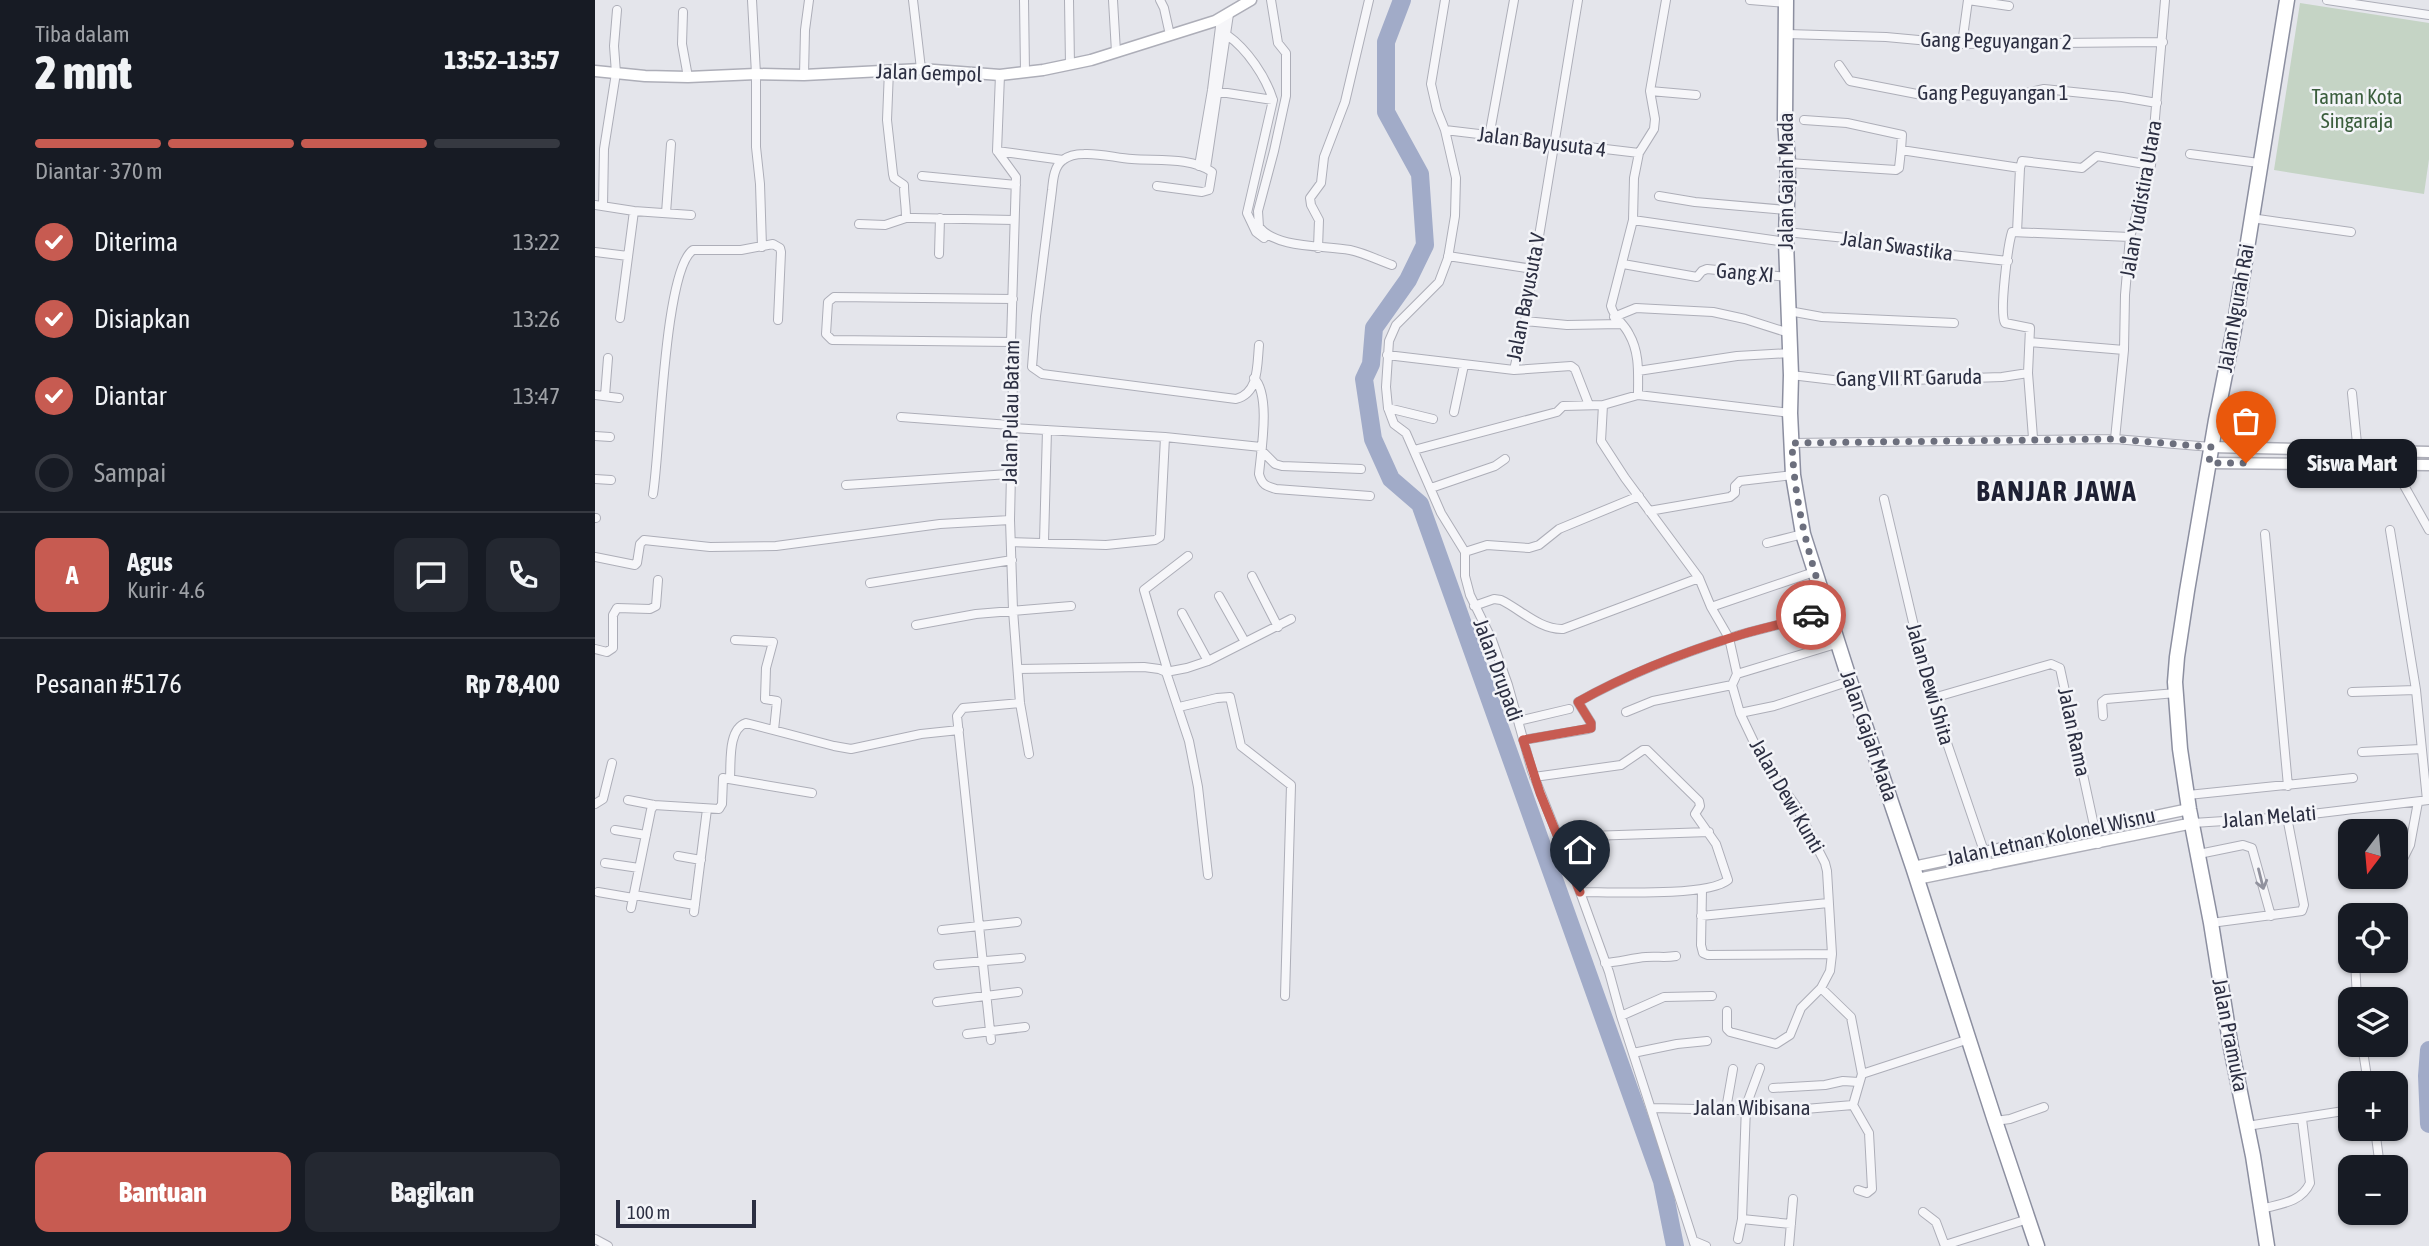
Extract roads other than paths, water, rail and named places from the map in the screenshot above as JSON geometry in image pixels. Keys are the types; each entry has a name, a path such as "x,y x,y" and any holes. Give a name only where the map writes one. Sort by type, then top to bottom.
{"highway":[{"name":"Jalan Ngurah Rai","path":"2190,809 2180,749 2176,693 2177,657 2211,447 2234,330 2287,0"},
{"name":"Jalan Gajah Mada","path":"1786,1 1786,237 1790,413 1793,475 1803,534 2037,1246"},
{"name":"Jalan Pramuka","path":"2190,809 2267,1246"}],"street":[{"path":"752,0 762,247"},
{"path":"804,75 809,0"},
{"path":"913,0 921,69"},
{"path":"1024,0 1025,72"},
{"path":"1069,0 1070,65"},
{"path":"1113,0 1115,52"},
{"path":"1160,0 1170,35"},
{"name":"Jalan Gempol","path":"595,71 645,76 688,76 804,75 921,69 1000,75 1070,65 1115,52 1225,17 1251,0"},
{"path":"1271,0 1278,43 1286,53 1286,96 1257,221 1267,235 1318,248 1348,250 1392,265"},
{"path":"1318,248 1319,220 1310,198 1321,183 1324,157 1345,102 1369,0"},
{"path":"1433,418 1388,408 1387,355 1389,341 1396,325 1439,282 1448,256 1455,216 1455,178 1445,130 1431,84 1445,0"},
{"path":"1489,136 1514,0"},
{"name":"Jalan Bayusuta V","path":"1387,355 1514,370 1525,320 1578,0"},
{"path":"1638,395 1636,348 1627,331 1614,317 1611,306 1633,220 1634,178 1639,153 1655,125 1650,91 1667,0"},
{"path":"1750,0 1786,1"},
{"path":"1962,44 1968,0 2009,6"},
{"name":"Jalan Yudistira Utara","path":"2115,439 2124,350 2130,237 2151,165 2165,0"},
{"path":"2327,0 2429,15"},
{"path":"617,10 614,46 616,73 604,149 599,206 691,215"},
{"path":"683,12 683,44 688,76"},
{"path":"1215,91 1227,36 1225,17"},
{"path":"1203,167 1225,17"},
{"name":"Gang Peguyangan 2","path":"1787,34 1886,37 1962,44 2163,42"},
{"path":"1227,36 1236,41 1246,53 1271,92 1273,100 1247,214 1256,232 1266,239 1284,244 1288,249"},
{"name":"Gang Peguyangan 1","path":"1839,65 1850,81 1922,95 2013,96 2044,89 2157,103"},
{"path":"889,70 887,120 893,174 894,178 904,184 906,218"},
{"path":"922,176 1016,186 1015,174 997,151 1000,75"},
{"path":"1215,91 1273,100"},
{"path":"1650,91 1696,95"},
{"path":"1788,163 1896,170 1899,168 1900,134 1847,123 1804,120"},
{"name":"Jalan Bayusuta 4","path":"1445,130 1639,153"},
{"path":"666,213 671,144"},
{"path":"1901,150 2021,165 2082,168 2097,156 2151,165"},
{"path":"997,151 1063,160 1086,153 1171,161 1203,167 1212,172 1209,190 1157,186"},
{"path":"2190,154 2259,163"},
{"path":"1063,160 1055,171 1052,190 1033,343 1032,367 1035,370 1042,374 1236,399 1245,397 1252,389 1258,345"},
{"path":"2021,165 2015,232 2001,306 2002,320 2005,323 2030,328 2028,373 2033,438"},
{"name":"Jalan Pulau Batam","path":"1016,186 1011,342 1013,379 1010,520 1020,702 1029,754"},
{"path":"1659,195 1695,202 1787,210"},
{"path":"620,318 634,211"},
{"path":"859,224 885,225 906,218 1014,220"},
{"path":"939,254 940,218"},
{"path":"2251,218 2351,232"},
{"name":"Jalan Swastika","path":"1633,220 1786,237 1856,239 1924,252 2008,261"},
{"path":"2015,232 2130,237"},
{"path":"653,494 659,451 662,379 674,304 685,257 693,250 741,250 773,244 780,248 778,320"},
{"path":"595,253 628,256"},
{"path":"1448,256 1533,269"},
{"name":"Gang XI","path":"1623,264 1697,277 1707,269 1787,277"},
{"path":"1011,342 832,340 826,334 828,302 834,297 1013,299"},
{"path":"1614,317 1636,308 1713,312 1745,318 1789,333"},
{"path":"1789,311 1822,317 1954,323"},
{"path":"1525,320 1567,325 1621,324"},
{"path":"2030,342 2124,350"},
{"path":"1638,371 1737,356 1790,353"},
{"path":"605,396 608,358"},
{"path":"1454,412 1464,366"},
{"path":"1514,370 1571,366 1575,369 1589,405"},
{"name":"Gang VII RT Garuda","path":"1791,375 1850,382 2002,377 2028,373"},
{"path":"1254,378 1262,393 1261,482 1276,489 1370,496"},
{"path":"2352,393 2359,464"},
{"path":"595,395 619,398"},
{"path":"1414,450 1557,412 1563,406 1603,405 1638,395 1790,413"},
{"path":"1603,405 1601,441 1699,578 1711,607 1729,638 1737,674 1731,685 1707,692 1680,694 1626,712"},
{"name":"Jalan Drupadi","path":"1388,408 1394,424 1405,433 1441,513 1465,552 1465,576 1474,606 1492,640 1534,777 1580,892 1652,1108"},
{"path":"901,417 1165,437 1261,448 1280,466 1361,469"},
{"path":"1044,542 1047,430"},
{"path":"595,436 610,437"},
{"path":"1011,542 1106,545 1155,540 1160,537 1165,437"},
{"path":"1792,443 2033,438 2115,439 2211,447 2428,450"},
{"path":"1431,488 1495,466 1505,459"},
{"path":"2209,463 2429,465"},
{"path":"2392,464 2429,530"},
{"path":"846,485 1009,474"},
{"path":"1649,511 1730,497 1735,493 1740,481 1793,475"},
{"path":"595,479 611,480"},
{"path":"1465,552 1487,545 1529,548 1539,545 1559,529 1639,496"},
{"name":"Jalan Dewi Shita","path":"1884,499 1933,698 1989,866"},
{"path":"596,560 636,564 640,544 644,540 683,546 767,547 940,524 1010,520"},
{"path":"2390,530 2416,690 2425,801 2408,849"},
{"path":"1767,543 1803,534"},
{"path":"2265,534 2288,786"},
{"path":"1188,556 1144,590 1189,741 1198,787 1208,876"},
{"path":"870,583 1012,561"},
{"path":"1711,607 1814,572"},
{"path":"1252,576 1278,627"},
{"path":"1474,606 1494,599 1500,600 1543,625 1563,629 1699,578"},
{"path":"595,649 607,652 613,648 613,615 617,608 650,609 656,606 657,580"},
{"path":"1219,596 1245,642"},
{"path":"916,625 1013,610 1071,606"},
{"path":"1523,740 1591,728 1591,723 1578,702 1635,674 1729,638 1794,621 1826,608"},
{"path":"1182,613 1208,661"},
{"path":"1018,669 1144,667 1167,672 1208,661 1291,620"},
{"path":"735,640 773,642 766,668 765,699 777,701 774,730"},
{"path":"1737,674 1839,643"},
{"name":"Jalan Rama","path":"1933,698 2051,664 2057,665 2060,668 2098,844"},
{"path":"1740,713 1774,706 1850,681"},
{"name":"Jalan Dewi Kunti","path":"1731,685 1740,713 1762,759 1796,806 1825,863 1832,954 1827,981 1821,988"},
{"path":"2352,692 2416,690"},
{"path":"2103,716 2102,702 2106,699 2176,693"},
{"path":"1179,707 1230,697 1241,746 1291,785 1285,996"},
{"path":"990,1036 957,716 963,708 1020,702"},
{"path":"1518,721 1569,709"},
{"path":"730,778 734,734 739,726 746,723 851,748 909,736 959,730"},
{"path":"2362,752 2421,748"},
{"path":"1534,777 1621,765 1647,750 1699,801 1700,806 1695,814 1716,844 1728,880 1702,890 1580,892"},
{"path":"595,804 603,799 612,763"},
{"path":"628,800 654,805 721,808 723,778 812,793"},
{"path":"2190,809 2288,786 2353,778"},
{"name":"Jalan Melati","path":"2190,809 2287,817 2425,801"},
{"path":"631,908 654,805"},
{"path":"598,892 695,908 707,809"},
{"name":"Jalan Letnan Kolonel Wisnu","path":"1915,873 1984,851 2190,809"},
{"name":"Jalan Letnan Kolonel Wisnu","path":"1915,873 1989,866 2098,844 2190,809"},
{"path":"2211,923 2299,912 2304,908 2287,817"},
{"path":"615,830 646,835"},
{"path":"1559,837 1709,832"},
{"path":"2199,854 2243,845 2252,848 2271,916"},
{"path":"678,856 701,860"},
{"path":"605,863 639,868"},
{"path":"1702,890 1701,950 1708,956 1832,954"},
{"path":"1701,916 1828,903"},
{"path":"942,930 1017,922"},
{"path":"1605,963 1675,956"},
{"path":"938,965 1021,958"},
{"path":"1727,1011 1727,1030 1779,1043 1790,1035 1801,1008 1821,988 1851,1017 1861,1078 1853,1105 1869,1133 1871,1159 1872,1189 1867,1193 1858,1190"},
{"path":"937,1002 1018,992"},
{"path":"1621,1016 1664,997 1712,996"},
{"path":"967,1034 990,1036 1025,1027"},
{"path":"1773,1088 1861,1078 1969,1039"},
{"path":"1633,1053 1707,1041"},
{"path":"1738,1239 1742,1219 1747,1099 1760,1068"},
{"path":"1726,1109 1733,1069"},
{"name":"Jalan Wibisana","path":"1652,1108 1785,1111 1853,1105"},
{"path":"1994,1121 2010,1119 2044,1107"},
{"path":"1652,1108 1695,1243 1706,1246"},
{"path":"2247,1126 2338,1112"},
{"path":"2260,1209 2296,1199 2310,1183 2302,1119"},
{"path":"1789,1246 1793,1199"},
{"path":"1923,1212 1936,1222 1945,1245 2028,1219"},
{"path":"1742,1219 1791,1224"},
{"path":"595,1239 608,1246"}],"waterway":[{"path":"1402,0 1386,42 1386,112 1420,174 1425,245 1408,280 1374,328 1371,364 1364,379 1373,439 1391,479 1420,504 1662,1181 1675,1246"},
{"path":"2429,1050 2429,1124"}],"place":[{"name":"Siswa Mart","path":"2246,463"}],"district":[{"name":"BANJAR JAWA","path":"2057,491"}],"park label":[{"name":"Taman Kota Singaraja","path":"2357,109"}]}
